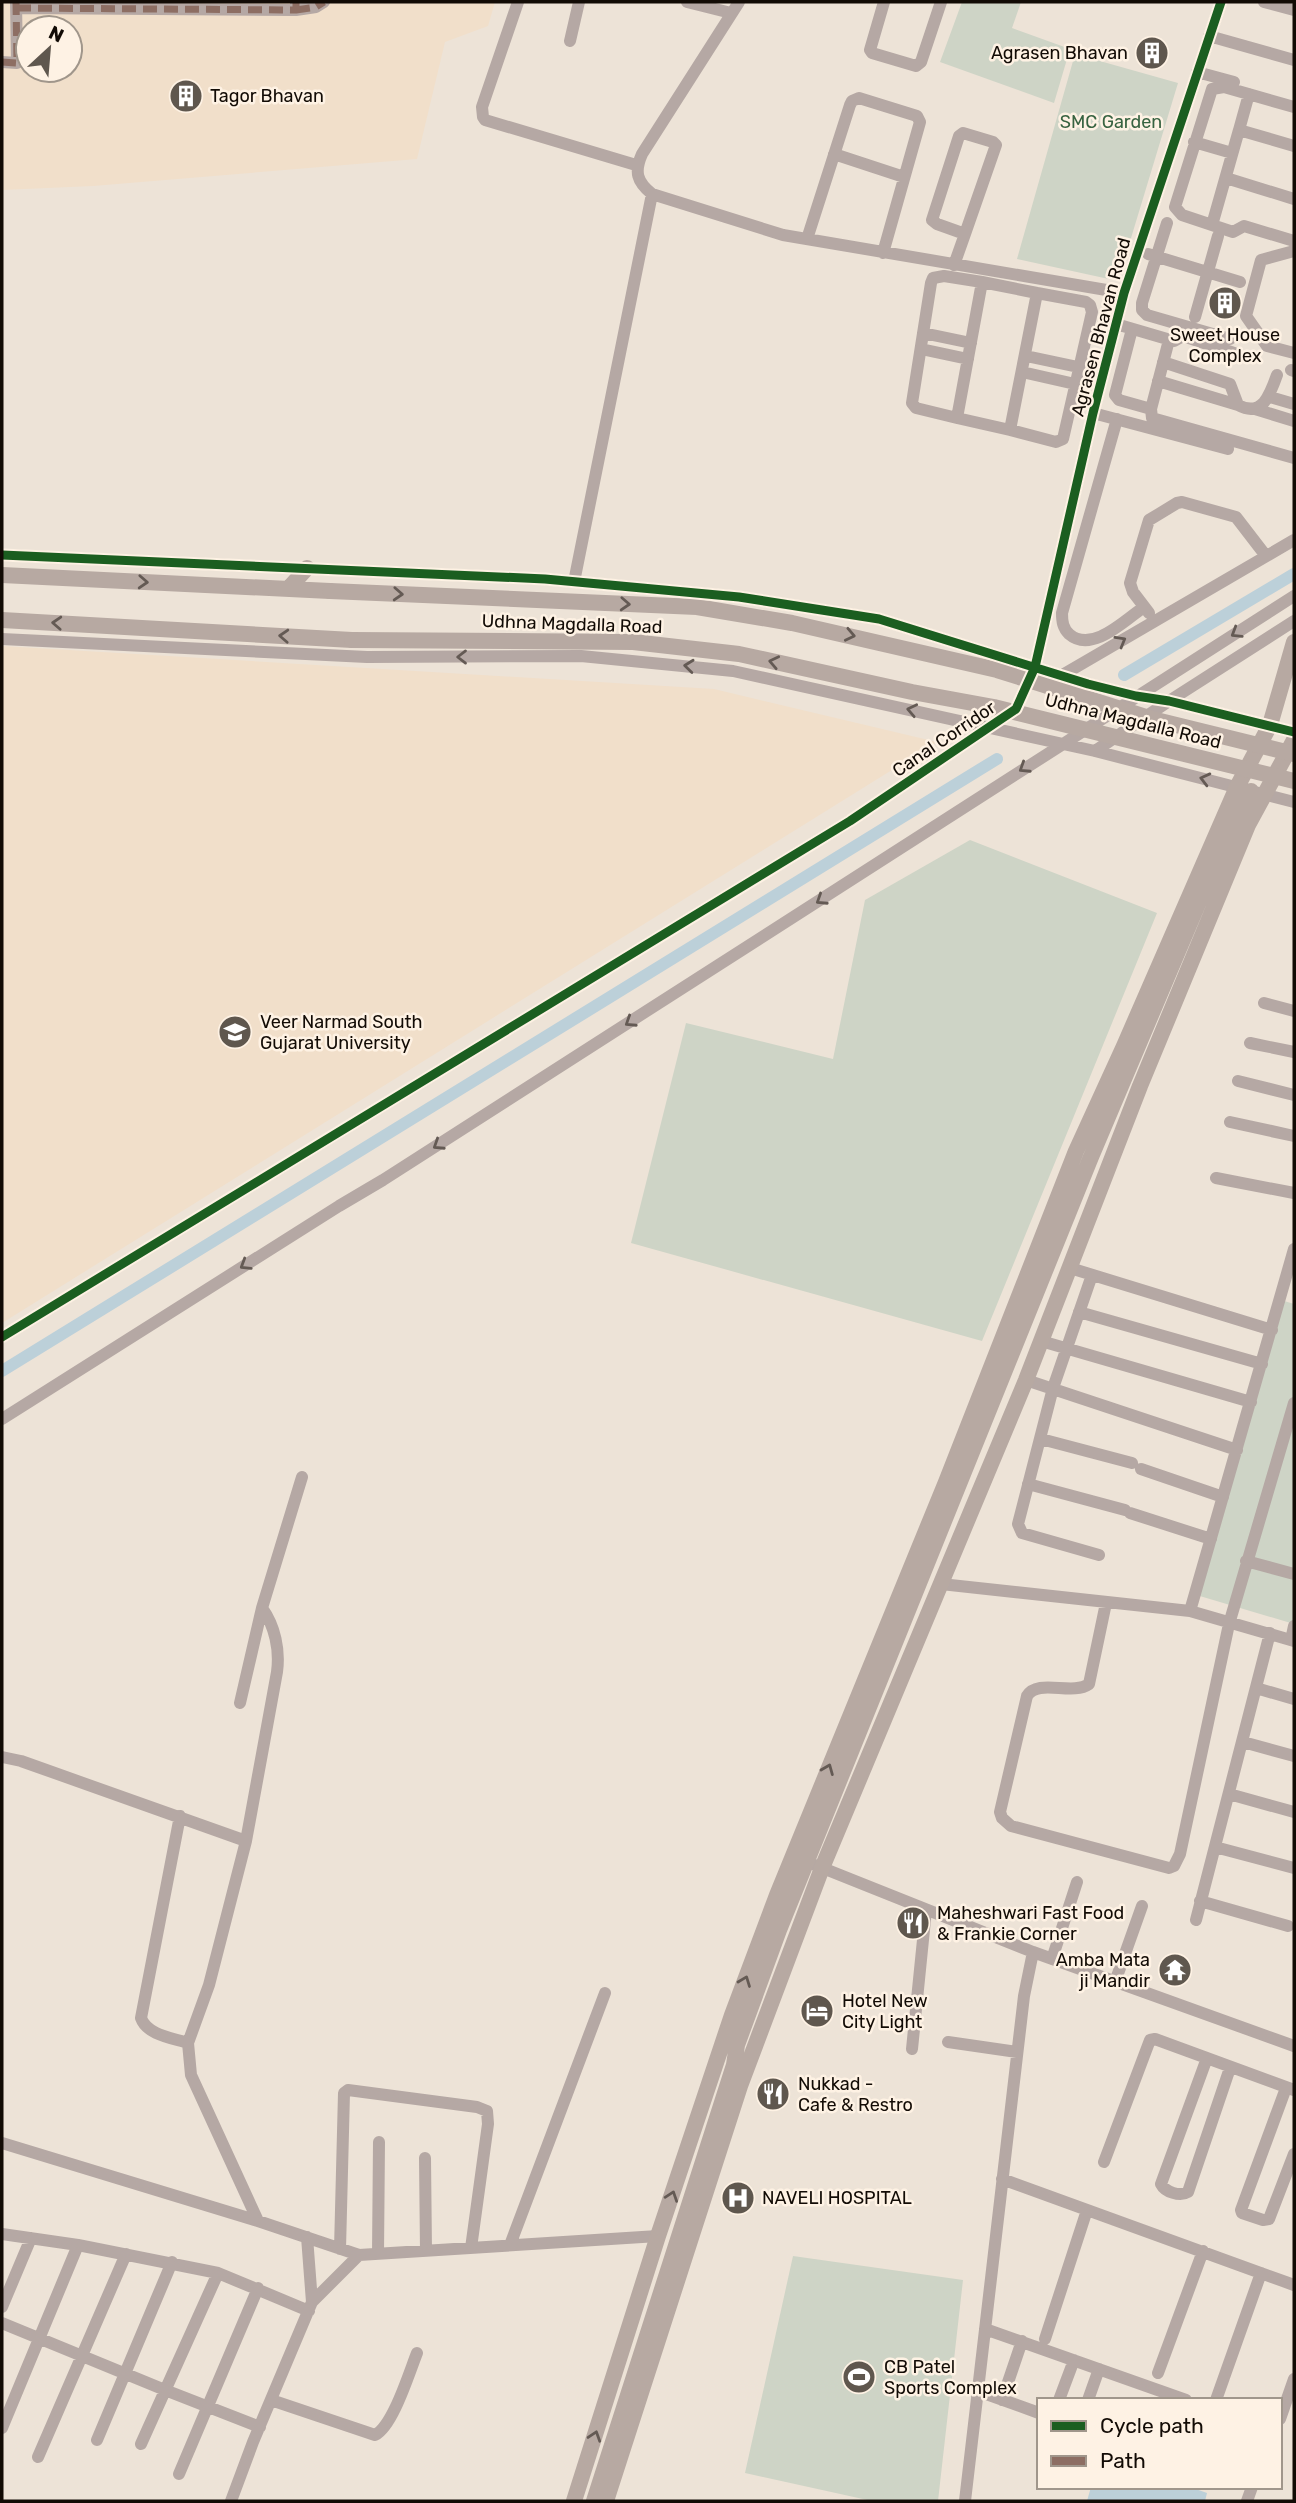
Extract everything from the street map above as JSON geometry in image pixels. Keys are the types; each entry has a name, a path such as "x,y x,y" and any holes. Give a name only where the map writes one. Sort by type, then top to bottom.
{"main road":[{"path":"288,589 307,568"},
{"name":"Udhna Magdalla Road","path":"2,575 697,607 792,623 997,670 1152,719 1294,754"},
{"name":"Udhna Magdalla Road","path":"2,620 352,640 633,642 739,654 994,707 1294,781"},
{"path":"606,2501 810,1863 1140,1056 1220,881 1223,858 1250,791 1294,642"},
{"path":"594,2501 734,2065 746,2048 939,1499 1076,1152 1130,1034 1250,791 1294,740"},
{"path":"575,2501 658,2236 732,2015 810,1863 941,1584 1026,1380 1145,1073 1248,825 1250,791"}],"street":[{"path":"2,62 17,63 17,5 316,7 324,2"},
{"path":"518,2 482,107 482,117 636,165"},
{"path":"570,41 579,2"},
{"path":"687,2 731,13"},
{"path":"739,2 636,165 636,175 641,186 652,194 783,235 954,265 1019,282 1037,293 1090,304 1092,312 1063,439 1060,441 957,418 913,405 933,278 944,276 982,282 1019,282 1125,293"},
{"path":"884,2 870,50 872,53 916,66 921,62 940,2"},
{"name":"Agrasen Bhavan Road","path":"1035,667 1116,324 1220,2"},
{"path":"1264,2 1294,10"},
{"path":"1209,36 1294,61"},
{"path":"1198,72 1294,99"},
{"path":"1294,107 1224,87 1212,89 1175,207 1182,215 1215,231 1233,232 1244,226 1294,242"},
{"path":"1195,317 1208,272 1232,153 1249,94"},
{"path":"807,239 850,105 855,99 917,116 920,122 883,253"},
{"path":"1239,130 1294,146"},
{"path":"954,265 965,234 996,145 963,133 959,136 932,220 965,234"},
{"path":"1171,148 1232,153"},
{"path":"834,154 904,177"},
{"path":"1226,178 1294,199"},
{"path":"574,582 652,194"},
{"path":"1167,223 1155,256 1142,310 1147,315 1230,339"},
{"path":"1294,242 1261,260 1246,316 1267,346 1294,354"},
{"path":"1138,251 1240,282"},
{"path":"957,418 982,282"},
{"path":"1010,430 1037,293"},
{"path":"1116,324 1174,341 1183,336 1234,353"},
{"path":"1132,328 1115,395 1119,400 1151,409"},
{"path":"923,333 971,343"},
{"path":"1169,340 1151,409 1152,418 1294,458"},
{"path":"920,349 968,359"},
{"path":"1026,356 1076,375 1101,381"},
{"path":"1163,362 1230,384 1238,405"},
{"path":"1022,372 1076,375"},
{"path":"1255,410 1270,397 1277,375"},
{"path":"1158,381 1294,421"},
{"path":"1270,397 1294,404"},
{"path":"1093,413 1294,466"},
{"path":"1117,419 1062,613 1062,623 1065,630 1078,640 1091,640 1144,607"},
{"path":"1155,621 1130,588 1130,583 1149,520 1177,503 1182,502 1236,517 1266,556"},
{"path":"1025,694 1062,676 1294,540"},
{"path":"2,555 574,582 739,597 879,620 1136,696 1169,701 1294,732"},
{"path":"2,1419 417,1158 1294,596"},
{"path":"1095,751 1294,621"},
{"path":"2,639 367,657 581,656 733,671 1095,751 1294,802"},
{"name":"Canal Corridor","path":"2,1337 850,821 1016,709 1035,667"},
{"path":"1264,1003 1294,1011"},
{"path":"1250,1043 1294,1052"},
{"path":"1238,1081 1294,1095"},
{"path":"1230,1122 1294,1136"},
{"path":"1216,1178 1294,1193"},
{"path":"1190,1611 1292,1265 1294,1249"},
{"path":"1070,1268 1272,1330"},
{"path":"1091,1275 1053,1388 1018,1524 1022,1534 1099,1555"},
{"path":"1281,1298 1294,1303"},
{"path":"1079,1312 1262,1364"},
{"path":"1041,1341 1251,1402"},
{"path":"1026,1380 1237,1450"},
{"path":"1106,1603 1089,1684 1083,1688 1037,1688 1029,1691 1000,1812 1002,1818 1011,1826 1163,1868 1174,1866 1180,1854 1229,1623 1246,1561 1288,1444 1294,1403"},
{"path":"1041,1439 1136,1466 1223,1497"},
{"path":"240,1703 262,1608 302,1477"},
{"path":"1028,1484 1127,1511 1211,1539"},
{"path":"1246,1561 1294,1574"},
{"path":"941,1584 1190,1611 1292,1640 1294,1626"},
{"path":"258,2221 191,2075 188,2043 209,1985 246,1841 278,1663 272,1627 262,1608"},
{"path":"1196,1920 1270,1633"},
{"path":"1256,1688 1294,1699"},
{"path":"1243,1742 1294,1756"},
{"path":"2,1757 21,1761 246,1841"},
{"path":"1229,1794 1294,1812"},
{"path":"180,1816 141,2018 151,2031 188,2043"},
{"path":"1215,1847 1294,1868"},
{"path":"810,1863 1033,1952 1294,2046"},
{"path":"1052,1959 1077,1882"},
{"path":"1200,1901 1288,1926"},
{"path":"1115,1982 1142,1906"},
{"path":"912,2049 926,1910"},
{"path":"965,2501 1017,2052 1033,1952"},
{"path":"510,2245 605,1993"},
{"path":"1104,2162 1150,2039 1290,2089 1242,2213 1269,2219 1294,2154"},
{"path":"948,2042 1017,2052"},
{"path":"1207,2058 1161,2184 1166,2190 1181,2195 1188,2193 1230,2068"},
{"path":"341,2249 344,2093 348,2090 477,2107 487,2112 488,2124 471,2248"},
{"path":"378,2254 379,2142"},
{"path":"2,2143 258,2221 359,2255 658,2236"},
{"path":"425,2158 426,2252"},
{"path":"1002,2179 1294,2284"},
{"path":"1045,2339 1087,2210"},
{"path":"2,2234 172,2262 218,2273 310,2306"},
{"path":"307,2237 310,2306"},
{"path":"2,2307 31,2238"},
{"path":"2,2428 78,2245"},
{"path":"1158,2373 1203,2251"},
{"path":"38,2456 126,2254"},
{"path":"231,2501 310,2306 359,2255"},
{"path":"97,2440 172,2262"},
{"path":"141,2444 218,2273"},
{"path":"1217,2398 1261,2273"},
{"path":"179,2474 258,2288"},
{"path":"2,2323 260,2427"},
{"path":"985,2329 1146,2385 1167,2397"},
{"path":"1002,2400 1022,2341"},
{"path":"271,2400 376,2435 388,2423 417,2353"},
{"path":"1060,2398 1074,2360"},
{"path":"1089,2398 1099,2368"},
{"path":"1282,2413 1294,2379"},
{"path":"1141,2398 1146,2385"},
{"path":"978,2391 1037,2412"}],"shaded area":[{"path":"2,2 495,2 488,26 445,42 417,159 93,186 2,190"},
{"name":"Veer Narmad South Gujarat University","path":"2,646 714,689 937,742 2,1323"}],"green space":[{"path":"962,2 1021,2 1012,28 1070,49 1054,103 940,62"},
{"name":"SMC Garden","path":"1075,54 1178,83 1118,281 1017,259"},
{"path":"970,840 1157,913 982,1341 631,1243 686,1023 833,1059 865,900"},
{"path":"1281,1300 1294,1304 1294,1624 1193,1594"},
{"name":"CB Patel Sports Complex","path":"793,2256 963,2280 938,2501 872,2501 745,2473"}],"water":[{"path":"1090,2489 1196,2489 1207,2493 1205,2501 1087,2501"}],"waterway":[{"path":"1124,675 1294,574"},
{"path":"2,1371 997,759"}],"marked path":[{"path":"2,62 17,63 16,2"},
{"path":"17,8 296,10 296,2"},
{"path":"296,10 316,7 324,2"}],"cycle path":[{"path":"2,1337 850,821 1016,709 1035,667 1093,413 1124,293 1221,2"},
{"path":"2,555 545,579 739,597 879,619 1088,684 1294,732"}],"place":[{"name":"Agrasen Bhavan","path":"1152,53"},
{"name":"Tagor Bhavan","path":"186,96"},
{"name":"Sweet House Complex","path":"1225,303"},
{"name":"Veer Narmad South Gujarat University","path":"235,1032"},
{"name":"Maheshwari Fast Food & Frankie Corner","path":"913,1923"},
{"name":"Amba Mata ji Mandir","path":"1175,1970"},
{"name":"Hotel New City Light","path":"817,2011"},
{"name":"Nukkad - Cafe & Restro","path":"773,2094"},
{"name":"NAVELI HOSPITAL","path":"738,2198"},
{"name":"CB Patel Sports Complex","path":"859,2377"}]}
